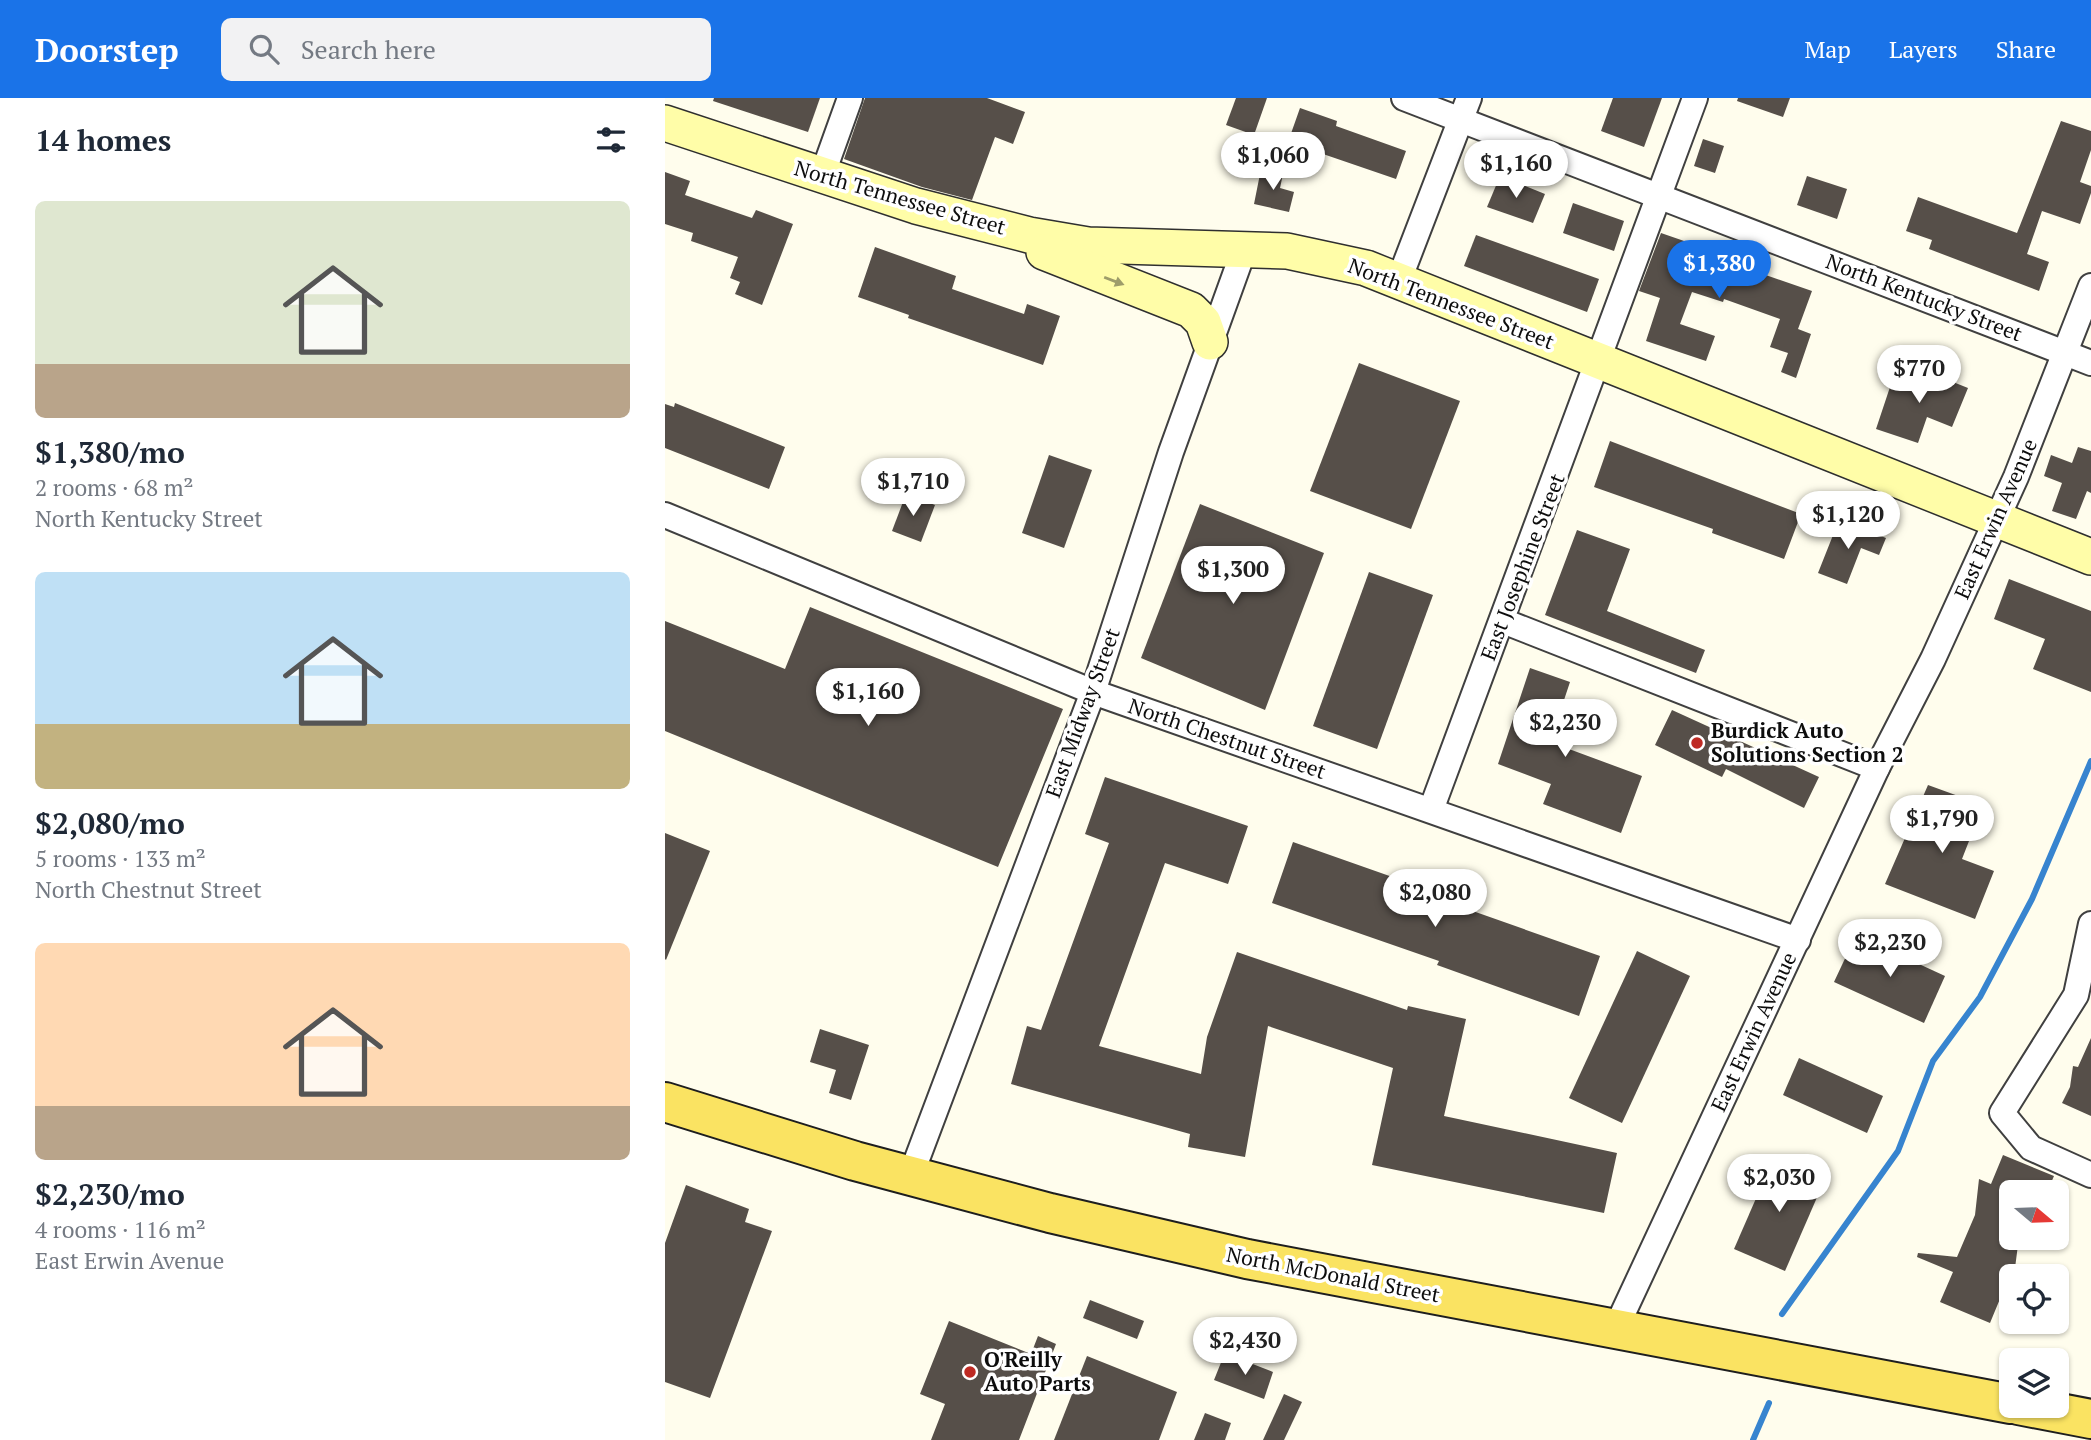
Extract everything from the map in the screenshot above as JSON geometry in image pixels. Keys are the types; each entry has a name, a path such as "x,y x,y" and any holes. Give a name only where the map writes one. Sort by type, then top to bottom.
{"main road":[{"name":"North McDonald Street","path":"665,1102 798,1146 1050,1213 1247,1259 1999,1402"},
{"path":"2069,1415 2091,1419"}],"street":[{"path":"822,176 850,98"},
{"name":"North Kentucky Street","path":"1404,98 1465,109 1659,195 2091,363"},
{"name":"East Josephine Street","path":"1431,810 1695,98"},
{"path":"1399,280 1465,109"},
{"name":"North Tennessee Street","path":"665,123 822,176 1029,235 1088,246 1153,249 1245,247 1327,257 1399,280 2091,557"},
{"path":"960,217 1191,310 1203,322 1210,342"},
{"name":"East Midway Street","path":"911,1175 1093,692 1210,342 1245,247"},
{"name":"East Erwin Avenue","path":"1616,1328 1877,768 1933,659 1997,519 2091,286"},
{"name":"North Chestnut Street","path":"665,515 1093,692 1798,940"},
{"path":"1503,621 1877,768"},
{"path":"2091,923 2084,998 2002,1113 2031,1149 2091,1175"}],"building":[{"path":"714,98 820,98 808,132 713,101"},
{"path":"865,98 987,98 1025,112 1013,144 995,137 972,200 922,187 844,159"},
{"path":"1236,98 1267,98 1254,135 1226,125"},
{"path":"1613,98 1662,98 1644,147 1601,131"},
{"path":"1738,98 1790,98 1783,117 1737,101"},
{"path":"1300,108 1337,121 1336,126 1406,151 1396,179 1288,142"},
{"path":"2061,121 2091,131 2091,150 2080,182 2091,186 2091,193 2080,224 2042,211 2027,254 2049,262 2039,291 1929,249 1932,240 1906,231 1918,197 2017,233"},
{"path":"1703,139 1724,146 1715,173 1694,166"},
{"path":"1261,169 1283,174 1280,188 1294,192 1289,212 1254,204"},
{"path":"665,172 690,181 685,195 752,218 756,210 793,224 762,305 735,294 740,282 730,278 738,257 691,241 693,233 665,224"},
{"path":"1500,176 1545,194 1533,223 1487,207"},
{"path":"1807,176 1847,189 1837,219 1797,205"},
{"path":"1573,203 1624,221 1614,251 1563,233"},
{"path":"1661,233 1687,242 1685,247 1812,291 1798,329 1811,334 1796,378 1781,372 1788,353 1770,347 1780,319 1724,299 1723,302 1692,292 1680,324 1715,336 1706,361 1646,341 1660,298 1639,291"},
{"path":"1476,235 1599,279 1587,312 1464,266"},
{"path":"875,247 956,276 952,289 1024,314 1027,304 1060,316 1043,365 908,318 909,315 858,297"},
{"path":"1359,363 1460,401 1411,529 1310,491"},
{"path":"1896,369 1946,386 1948,380 1968,388 1952,427 1927,417 1918,443 1876,429"},
{"path":"675,403 785,447 769,489 665,448 665,404 674,407"},
{"path":"1610,441 1801,514 1784,559 1712,533 1713,529 1594,487"},
{"path":"2078,447 2091,451 2091,493 2087,491 2076,519 2052,511 2062,483 2044,476 2051,455 2072,463"},
{"path":"1049,455 1092,470 1064,548 1022,533"},
{"path":"906,494 935,505 921,542 892,531"},
{"path":"1200,504 1324,553 1265,710 1141,658"},
{"path":"1839,520 1886,538 1879,555 1861,548 1847,584 1818,573"},
{"path":"1577,530 1630,549 1607,611 1705,650 1696,673 1545,615"},
{"path":"1369,572 1433,595 1377,749 1313,726"},
{"path":"2009,579 2091,611 2091,692 2033,669 2045,639 1994,619"},
{"path":"810,607 1063,709 998,867 665,731 665,621 785,669"},
{"path":"1530,668 1570,682 1550,742 1642,776 1621,833 1543,804 1551,784 1498,764"},
{"path":"1672,710 1819,777 1804,808 1726,769 1722,777 1655,745"},
{"path":"1105,777 1248,826 1228,884 1165,863 1099,1046 1201,1074 1207,1037 1237,952 1407,1010 1408,1006 1466,1019 1444,1116 1617,1153 1604,1213 1372,1165 1393,1068 1268,1026 1245,1157 1188,1147 1190,1134 1011,1084 1027,1026 1041,1030 1109,843 1085,834"},
{"path":"1928,785 1983,805 1962,859 1994,871 1975,919 1885,884"},
{"path":"665,833 710,851 666,960 665,959"},
{"path":"1293,842 1435,892 1433,897 1600,956 1579,1016 1437,965 1439,961 1272,903"},
{"path":"1856,935 1945,976 1924,1023 1834,982"},
{"path":"1637,951 1690,976 1622,1123 1569,1098"},
{"path":"820,1029 869,1045 851,1100 829,1093 836,1070 810,1062"},
{"path":"2091,1038 2091,1116 2062,1103 2070,1087 2073,1066 2078,1067"},
{"path":"1799,1058 1883,1096 1867,1133 1783,1095"},
{"path":"2003,1155 2054,1176 2052,1180 1999,1180 1999,1250 2017,1250 2016,1264 1999,1264 1999,1301 1990,1323 1940,1302 1953,1272 1917,1257 1918,1253 1957,1257 1975,1215 1979,1179 1991,1184"},
{"path":"1774,1157 1825,1179 1785,1271 1734,1249"},
{"path":"686,1185 749,1209 745,1222 772,1231 710,1398 665,1382 665,1243"},
{"path":"1090,1300 1144,1321 1137,1339 1083,1318"},
{"name":"O'Reilly Auto Parts","path":"949,1321 1031,1354 1038,1336 1056,1344 1019,1440 931,1440 945,1404 920,1394"},
{"path":"1087,1356 1177,1392 1159,1440 1054,1440"},
{"path":"1232,1356 1273,1372 1264,1399 1214,1380 1222,1360 1229,1363"},
{"path":"1284,1394 1302,1402 1284,1440 1263,1440"},
{"path":"1205,1413 1231,1423 1225,1440 1194,1440"}],"waterway":[{"path":"1782,1314 1898,1151 1933,1061 1980,997 2032,899 2091,761"},
{"path":"1753,1440 1769,1403"}],"place":[{"name":"Burdick Auto Solutions Section 2","path":"1697,743"},
{"name":"O'Reilly Auto Parts","path":"970,1372"}]}
